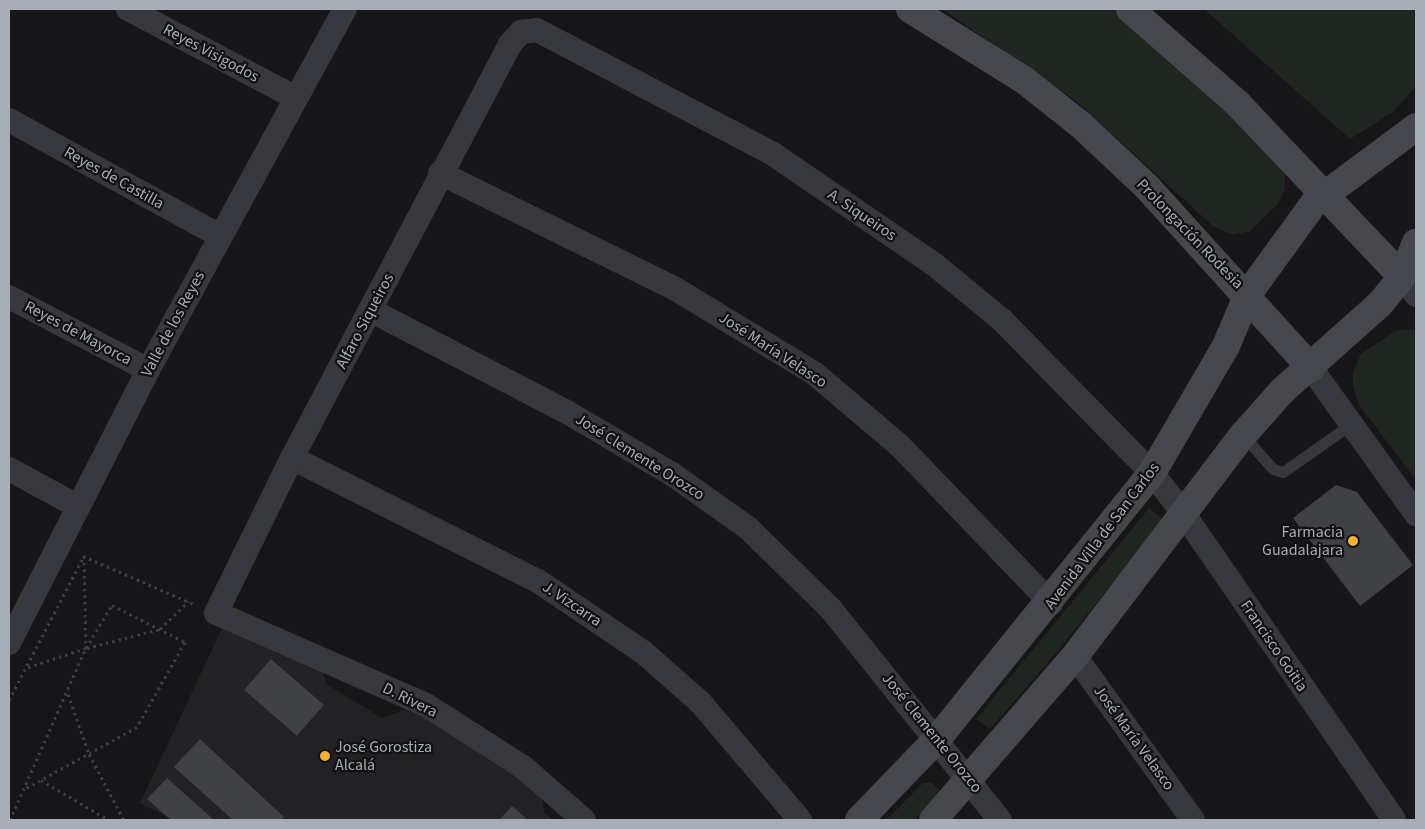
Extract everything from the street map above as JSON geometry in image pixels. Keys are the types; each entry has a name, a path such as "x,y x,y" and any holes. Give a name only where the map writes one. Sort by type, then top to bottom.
{"street":[{"name":"Reyes Visigodos","path":"128,9 294,97"},
{"name":"Valle de los Reyes","path":"9,642 57,544 148,370 294,97 345,9"},
{"name":"Prolongación Rodesia","path":"910,9 1024,80 1081,125 1248,294 1311,368 1416,514"},
{"path":"1130,9 1238,104 1326,193 1409,286"},
{"name":"A. Siqueiros","path":"521,32 537,30 773,154 935,265 1002,320 1152,474"},
{"name":"Alfaro Siqueiros","path":"216,613 292,458 372,310 440,173 521,32"},
{"name":"Reyes de Castilla","path":"9,120 220,236"},
{"name":"Avenida Villa de San Carlos","path":"859,820 938,738 1051,603 1152,474 1226,346 1248,294 1273,254 1326,193 1413,136"},
{"name":"José María Velasco","path":"440,173 674,288 814,373 900,446 1051,603"},
{"path":"933,820 971,780 1075,656 1243,435 1282,390 1311,368 1367,318 1409,286 1416,242"},
{"name":"Reyes de Mayorca","path":"9,297 148,370"},
{"name":"José Clemente Orozco","path":"372,310 583,422 672,474 748,528 830,608 938,738 1000,820"},
{"name":"J. Vizcarra","path":"292,458 538,581 643,652 700,702 800,820"},
{"path":"9,469 77,506"},
{"name":"Francisco Goitia","path":"1152,474 1184,514 1394,820"},
{"name":"D. Rivera","path":"216,613 426,705 523,768 584,820"},
{"name":"José María Velasco","path":"1075,656 1193,820"}],"lane":[{"path":"1243,435 1273,469 1283,472 1351,424"}],"path":[{"path":"57,544 216,613"},
{"path":"84,556 86,648"},
{"path":"9,700 84,556"},
{"path":"26,668 86,648 160,629 188,601"},
{"path":"10,820 24,789 68,694 86,648 112,605 185,642 137,728 24,789"},
{"path":"68,694 89,754 124,820"},
{"path":"40,780 109,820"}],"shaded area":[{"path":"942,9 1114,9 1271,147 1285,168 1285,189 1278,204 1250,231 1233,235 1213,226 1075,100"},
{"path":"1204,9 1416,9 1416,87 1393,112 1350,139"},
{"path":"1411,329 1416,331 1416,480 1359,405 1353,387 1353,372 1361,354 1395,331"},
{"path":"1149,508 1164,520 1051,659 990,729 976,719"},
{"name":"José Gorostiza Alcalá","path":"225,622 321,662 326,684 382,718 416,706 541,793 544,812 553,820 173,820 140,803"},
{"path":"931,782 939,789 936,798 915,820 886,820 923,783"}],"building":[{"name":"Farmacia Guadalajara","path":"1336,485 1357,492 1413,565 1360,606 1293,518"},
{"path":"271,659 324,705 297,736 244,690"},
{"path":"200,739 284,817 281,820 233,820 174,767"},
{"path":"167,778 214,820 171,820 147,799"},
{"path":"512,806 528,820 499,820"}],"place":[{"name":"Farmacia Guadalajara","path":"1353,541"},
{"name":"José Gorostiza Alcalá","path":"325,756"}]}
